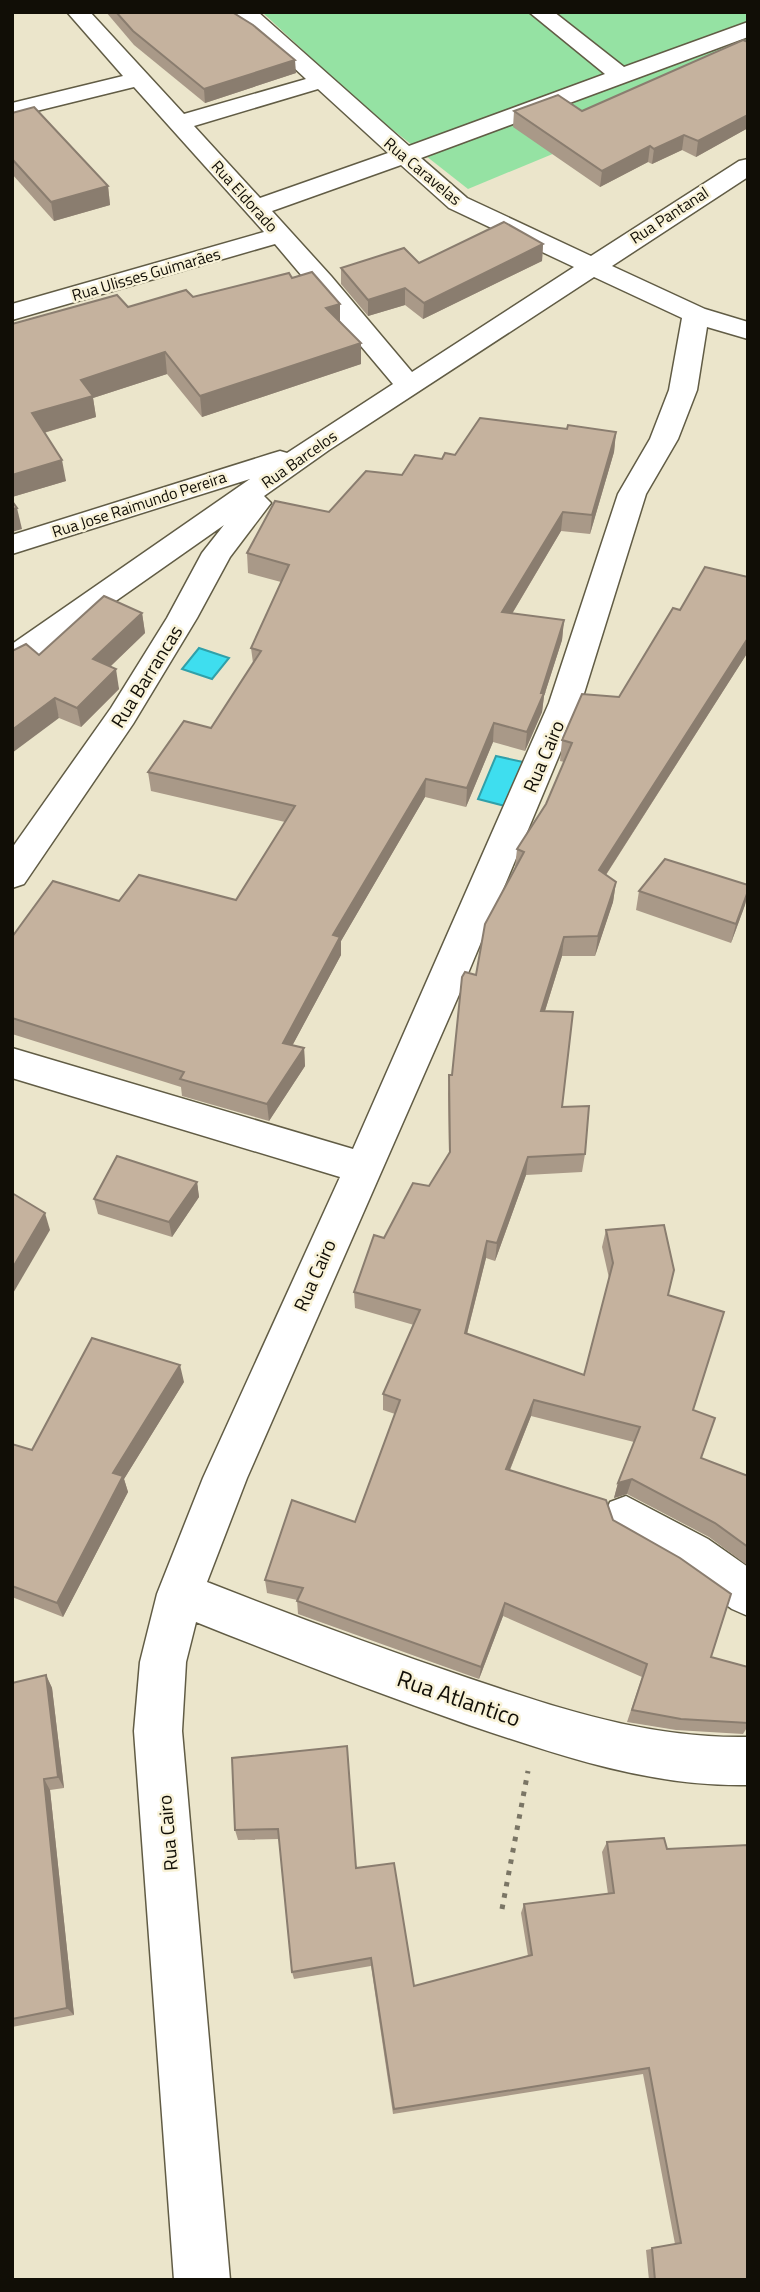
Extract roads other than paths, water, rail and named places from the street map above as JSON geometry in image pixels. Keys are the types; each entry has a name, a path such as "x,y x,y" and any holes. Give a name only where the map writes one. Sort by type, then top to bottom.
{"street":[{"name":"Rua Eldorado","path":"78,12 280,235 408,384"},
{"name":"Rua Caravelas","path":"245,12 458,203 696,315 748,331"},
{"path":"540,12 621,75"},
{"path":"256,208 406,158 748,29"},
{"path":"12,110 138,79"},
{"path":"180,123 322,81"},
{"name":"Rua Pantanal","path":"591,266 748,166"},
{"name":"Rua Ulisses Guimarães","path":"12,313 280,235"},
{"name":"Rua Barcelos","path":"12,659 307,452 591,266"},
{"name":"Rua Cairo","path":"202,2280 158,1731 163,1662 180,1594 225,1478 443,990 565,702 632,494 664,439 683,390 696,315"},
{"name":"Rua Jose Raimundo Pereira","path":"12,545 307,452"},
{"name":"Rua Barrancas","path":"12,876 122,716 182,618 217,553 277,475"},
{"path":"12,1063 362,1168"},
{"path":"626,1517 692,1554 748,1594"},
{"name":"Rua Atlantico","path":"180,1594 372,1668 537,1725 655,1758 720,1763 748,1761"}],"water":[{"path":"199,648 229,658 212,679 182,669"},
{"path":"496,756 523,762 505,806 478,799"}]}
